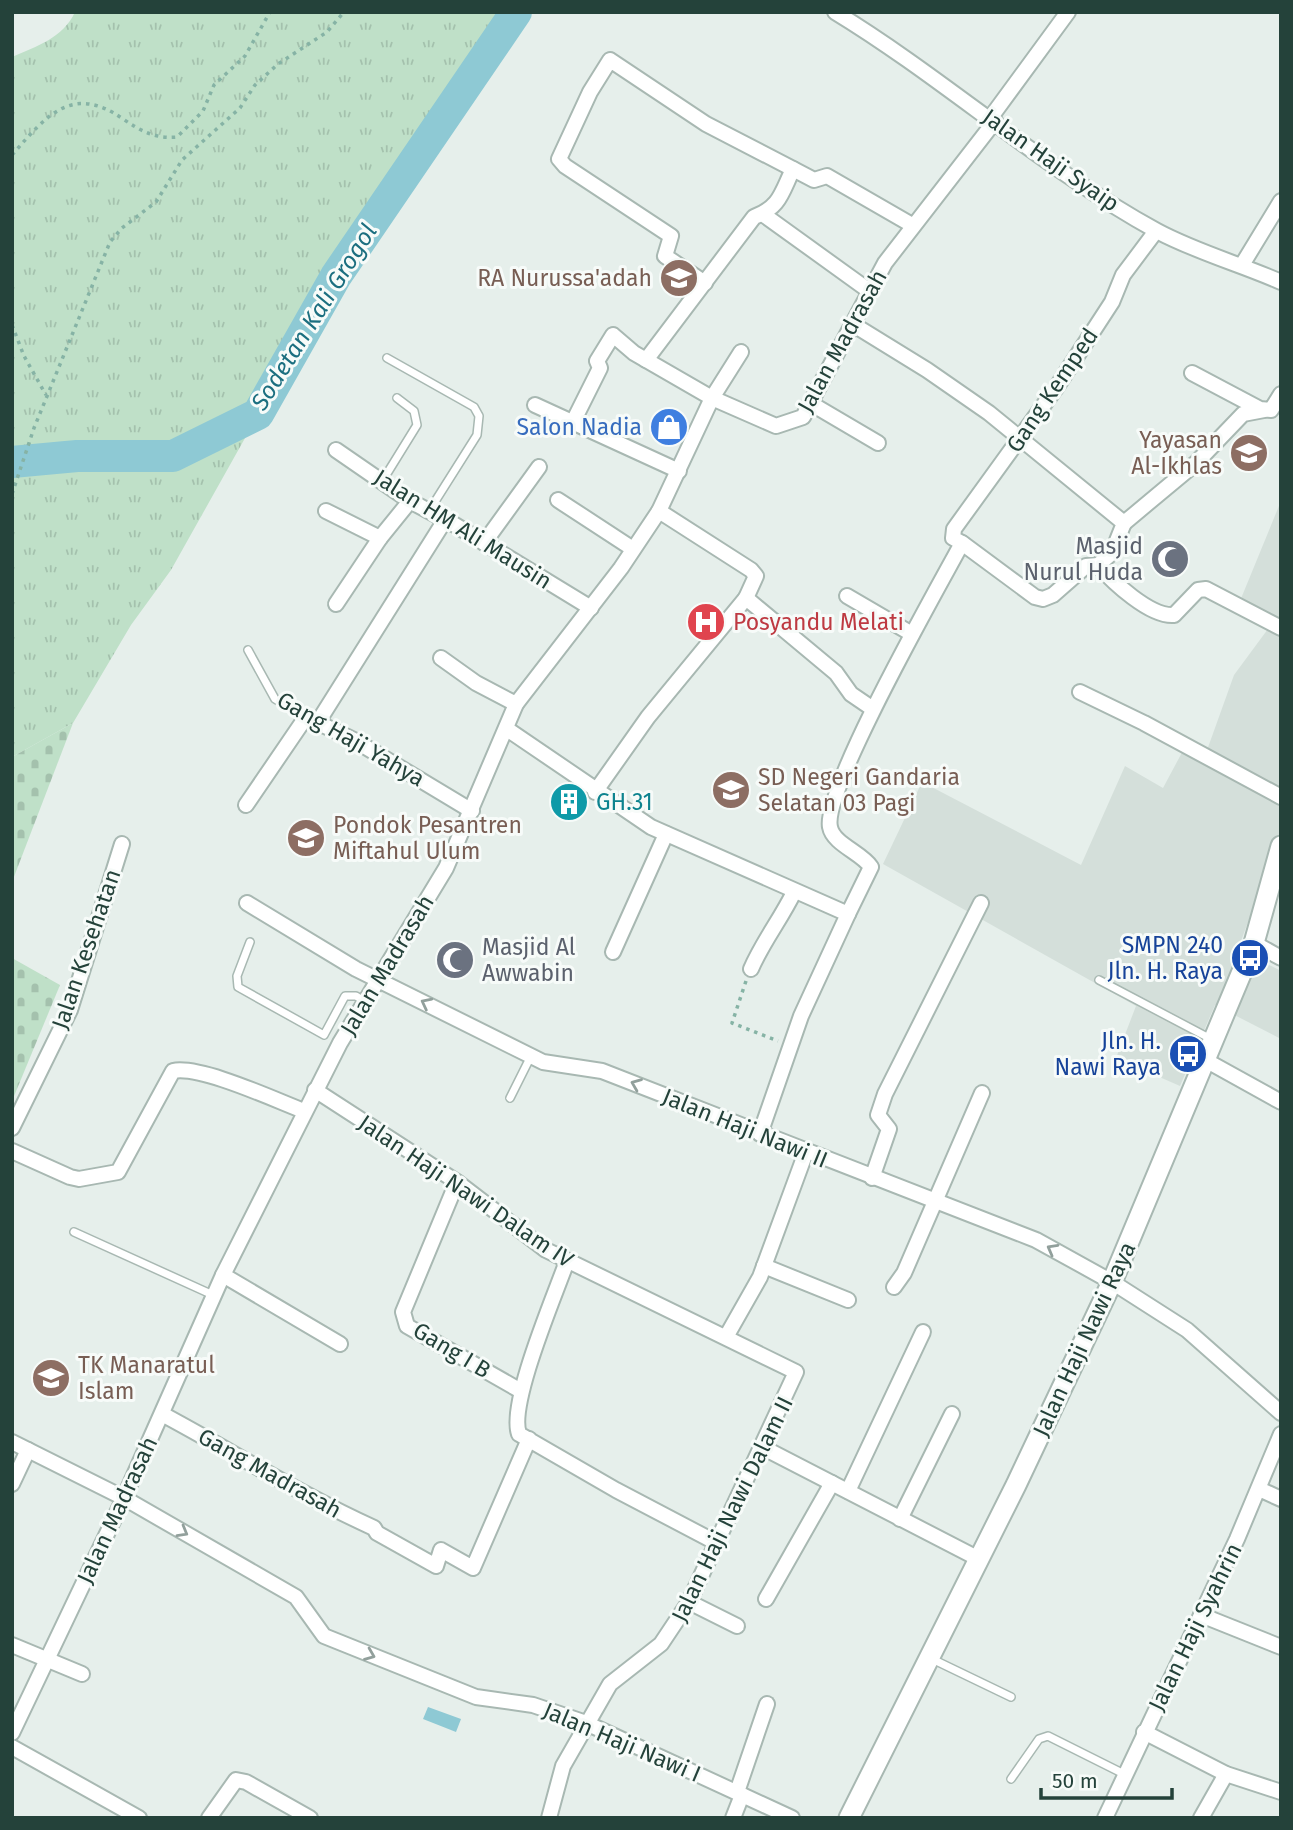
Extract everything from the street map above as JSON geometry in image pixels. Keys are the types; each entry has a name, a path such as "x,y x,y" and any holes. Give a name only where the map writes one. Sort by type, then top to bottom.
{"street":[{"name":"Jalan Haji Syaip","path":"835,12 993,119 1080,183 1157,231 1281,282"},
{"name":"Jalan Madrasah","path":"12,1733 124,1497 223,1275 315,1090 377,978 446,868 516,704 591,608 659,511 712,398 776,426 803,418 854,325 868,290 912,225 993,119 1068,12"},
{"path":"705,283 665,256 671,236 565,166 559,159 590,92 610,60 706,124 814,180 827,176 912,225"},
{"path":"640,356 705,283 754,217 764,215 778,200 793,169"},
{"path":"1242,265 1281,201"},
{"path":"764,215 868,290"},
{"name":"Gang Kemped","path":"962,543 953,538 954,529 1106,310 1123,275 1157,231"},
{"path":"854,325 927,369 1020,437 1124,523"},
{"path":"574,421 600,368 597,361 611,336 712,398 741,352"},
{"path":"1192,373 1264,410"},
{"path":"760,1134 811,991 871,867 832,833 829,822 840,783 873,709 962,543 1035,597 1053,595 1087,566 1098,565 1112,552 1124,523 1196,463 1242,414 1274,407 1281,394"},
{"path":"810,403 878,443"},
{"path":"535,405 679,471"},
{"name":"Jalan HM Ali Mausin","path":"337,450 410,501 591,608"},
{"path":"484,543 539,467"},
{"path":"558,500 633,549"},
{"path":"336,604 380,538 410,501"},
{"path":"326,511 380,538"},
{"path":"595,792 648,717 746,598 757,576 659,511"},
{"path":"246,805 312,719 445,520"},
{"path":"1098,565 1119,587 1162,614 1174,615 1198,590 1206,589 1281,628"},
{"path":"848,596 912,634"},
{"path":"746,598 836,673 851,694 873,709"},
{"path":"441,658 476,683 516,704"},
{"path":"1080,692 1144,723 1281,797"},
{"name":"Gang Haji Yahya","path":"312,719 354,740 472,811"},
{"path":"507,729 595,792 666,834 848,914"},
{"path":"613,952 666,834"},
{"name":"Jalan Kesehatan","path":"12,1128 70,1010 122,844"},
{"name":"Jalan Haji Nawi Raya","path":"849,1818 979,1559 1112,1282 1207,1061 1254,943 1281,846"},
{"path":"751,969 768,933 782,917 794,892"},
{"name":"Jalan Haji Nawi II","path":"247,902 356,969 543,1062 602,1071 806,1153 1036,1240 1112,1282"},
{"path":"872,1178 890,1129 878,1115 885,1094 981,903"},
{"path":"1254,943 1281,958"},
{"path":"1207,1061 1281,1102"},
{"path":"12,1151 79,1179 118,1172 173,1072 182,1069 224,1081 304,1111"},
{"name":"Jalan Haji Nawi Dalam IV","path":"315,1090 457,1182 547,1250 793,1369 795,1377 792,1385"},
{"path":"894,1287 904,1273 982,1093"},
{"path":"726,1337 764,1266 806,1153"},
{"name":"Gang I B","path":"457,1182 403,1312 403,1320 407,1326 521,1391"},
{"path":"567,1261 521,1391 517,1430 717,1543"},
{"path":"764,1266 848,1300"},
{"path":"223,1275 340,1344"},
{"path":"1112,1282 1187,1330 1281,1413"},
{"path":"848,1491 923,1332"},
{"name":"Jalan Haji Nawi Dalam II","path":"548,1818 563,1766 610,1684 661,1644 689,1602 792,1385"},
{"name":"Gang Madrasah","path":"162,1414 245,1459 301,1494 374,1528 377,1533 436,1566 441,1550 472,1568 529,1439"},
{"path":"900,1519 952,1414"},
{"name":"Jalan Haji Syahrin","path":"1105,1818 1259,1489 1281,1434"},
{"name":"Jalan Haji Nawi I","path":"12,1442 124,1497 296,1597 324,1636 452,1690 476,1697 533,1705 586,1723 792,1818"},
{"path":"762,1447 979,1559"},
{"path":"12,1484 28,1450"},
{"path":"766,1599 832,1483"},
{"path":"1259,1489 1281,1499"},
{"path":"689,1602 737,1626"},
{"path":"1201,1615 1281,1647"},
{"path":"12,1645 82,1674"},
{"path":"733,1818 767,1704"},
{"path":"1144,1732 1226,1774 1281,1791"},
{"path":"12,1747 139,1818"},
{"path":"1201,1818 1226,1774"},
{"path":"209,1818 236,1780 246,1782 310,1818"}],"lane":[{"path":"387,358 474,407 479,416 477,435 429,511"},
{"path":"383,480 417,425 414,411 397,398"},
{"name":"Gang Haji Yahya","path":"248,650 275,699 312,719"},
{"path":"250,942 237,976 237,987 324,1035 345,996 356,996 364,1001"},
{"path":"1099,980 1215,1041"},
{"path":"510,1098 531,1056"},
{"path":"74,1232 214,1295"},
{"path":"930,1658 1011,1697"},
{"path":"1011,1779 1039,1739 1048,1736 1126,1775"}],"path":[{"path":"12,155 35,128 65,106 91,102 158,139 177,137 202,111 214,85 245,56 270,12"},
{"path":"13,492 34,428 110,242 122,228 156,202 182,160 240,108 255,85 278,64 327,32 344,12"},
{"path":"12,325 24,356 47,396"},
{"path":"751,969 732,1023 790,1046"}],"shaded area":[{"path":"1281,501 1281,833 1238,949 1281,971 1281,1039 1215,1005 1180,1086 1116,1058 1136,1006 883,864 922,782 1081,865 1125,766 1163,788 1186,745 1206,753 1234,675 1276,618 1240,601"}],"green space":[{"path":"75,12 516,12 336,276 171,570 131,625 73,723 12,757 12,57 56,35"},
{"path":"73,723 12,882 12,757"},
{"path":"12,958 60,985 12,1101"}],"water":[{"path":"428,1707 461,1719 456,1732 423,1719"}],"waterway":[{"name":"Sodetan Kali Grogol","path":"12,462 77,456 173,456 258,414 336,276 516,12"}],"place":[{"name":"RA Nurussa'adah","path":"679,278"},
{"name":"Salon Nadia","path":"669,427"},
{"name":"Yayasan Al-Ikhlas","path":"1249,453"},
{"name":"Masjid Nurul Huda","path":"1170,559"},
{"name":"Posyandu Melati","path":"706,622"},
{"name":"SD Negeri Gandaria Selatan 03 Pagi","path":"731,790"},
{"name":"GH.31","path":"569,802"},
{"name":"Pondok Pesantren Miftahul Ulum","path":"306,838"},
{"name":"SMPN 240 Jln. H. Raya","path":"1250,958"},
{"name":"Masjid Al Awwabin","path":"455,960"},
{"name":"Jln. H. Nawi Raya","path":"1188,1054"},
{"name":"TK Manaratul Islam","path":"51,1378"}]}
